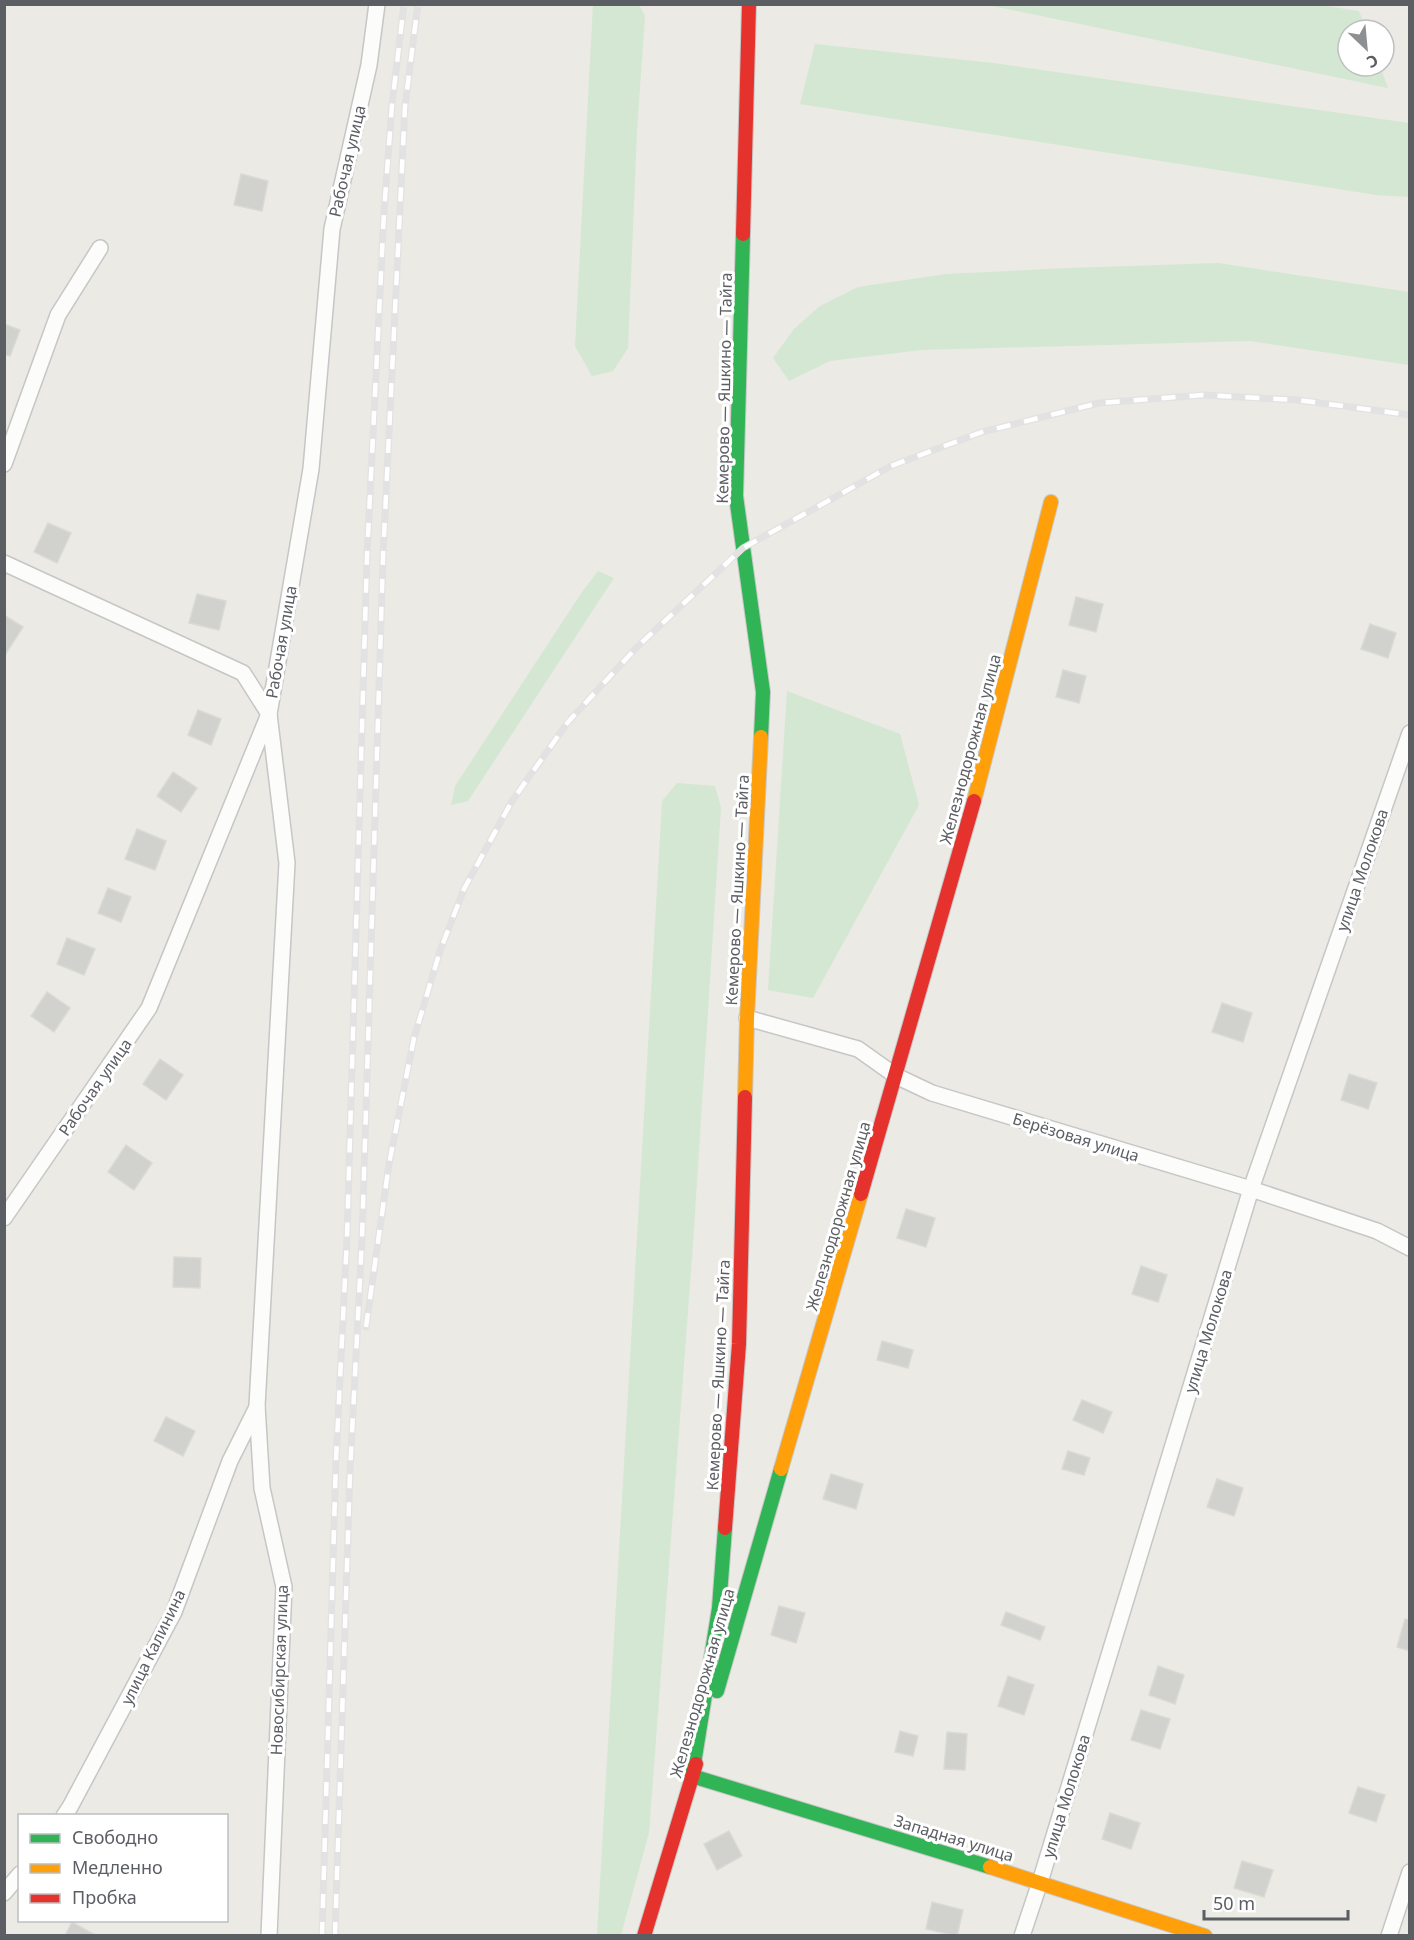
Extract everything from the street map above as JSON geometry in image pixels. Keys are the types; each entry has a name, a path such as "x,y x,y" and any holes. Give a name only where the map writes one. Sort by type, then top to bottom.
{"main road":[{"name":"Кемерово — Яшкино — Тайга","path":"692,1776 719,1608 740,1344 747,1018 763,692 736,496 749,4"},
{"name":"Железнодорожная улица","path":"644,1935 965,837 1051,502"},
{"name":"Западная улица","path":"692,1776 1205,1935"}],"street":[{"name":"Рабочая улица","path":"4,1218 149,1008 269,714 311,469 332,229 369,65 376,4"},
{"path":"4,464 58,315 100,248"},
{"path":"4,562 243,673 269,714"},
{"name":"Новосибирская улица","path":"269,714 287,863 257,1406 262,1488 284,1587 269,1935"},
{"name":"улица Молокова","path":"1022,1935 1251,1189 1410,733"},
{"name":"Берёзовая улица","path":"747,1018 858,1049 896,1076 932,1093 1251,1189 1377,1231 1410,1248"},
{"name":"улица Калинина","path":"65,1814 174,1612 230,1461 257,1406"},
{"path":"1389,1935 1410,1872"},
{"path":"4,1893 18,1876"}],"green space":[{"path":"593,4 639,5 645,16 637,131 628,348 613,371 592,376 575,346"},
{"path":"988,5 1320,5 1359,11 1362,18 1336,18 1336,77"},
{"path":"815,44 993,63 1409,123 1409,197 1376,195 800,104"},
{"path":"1340,78 1384,78 1388,88"},
{"path":"1218,263 1409,292 1409,365 1250,341 921,350 830,361 789,381 773,358 794,329 820,306 858,287 946,274"},
{"path":"598,571 614,578 468,801 451,805 455,786"},
{"path":"787,691 900,734 919,805 813,998 768,990"},
{"path":"677,783 715,786 721,808 693,1244 649,1833 621,1935 597,1935 662,801"}],"building":[{"path":"241,174 268,181 262,211 234,205"},
{"path":"4,324 20,330 10,356 4,354"},
{"path":"48,523 71,533 57,563 34,552"},
{"path":"197,594 226,601 219,630 189,623"},
{"path":"1076,597 1103,604 1096,632 1069,625"},
{"path":"4,615 23,627 5,655 4,655"},
{"path":"1370,624 1396,633 1388,658 1361,649"},
{"path":"1063,670 1086,676 1079,703 1056,697"},
{"path":"198,710 221,719 211,745 188,735"},
{"path":"173,772 197,788 181,812 157,796"},
{"path":"137,829 166,841 155,870 125,859"},
{"path":"108,888 131,897 121,922 98,913"},
{"path":"67,938 95,949 84,975 57,964"},
{"path":"47,992 70,1008 54,1032 31,1016"},
{"path":"1222,1003 1252,1013 1243,1042 1212,1032"},
{"path":"160,1059 183,1075 166,1100 143,1084"},
{"path":"1349,1074 1377,1083 1368,1109 1341,1100"},
{"path":"126,1145 152,1163 134,1190 108,1172"},
{"path":"906,1209 935,1218 926,1247 897,1238"},
{"path":"174,1257 201,1258 200,1288 173,1287"},
{"path":"1141,1266 1167,1275 1158,1302 1132,1294"},
{"path":"882,1341 913,1350 908,1368 877,1360"},
{"path":"1082,1400 1112,1412 1103,1433 1073,1420"},
{"path":"166,1417 195,1431 183,1456 154,1441"},
{"path":"1068,1451 1090,1458 1084,1475 1062,1469"},
{"path":"831,1474 863,1484 856,1509 823,1499"},
{"path":"1217,1479 1243,1488 1234,1516 1207,1507"},
{"path":"779,1606 805,1613 796,1643 771,1635"},
{"path":"1006,1612 1045,1627 1040,1640 1001,1625"},
{"path":"1405,1619 1410,1620 1410,1651 1397,1647"},
{"path":"1158,1666 1184,1675 1175,1704 1149,1695"},
{"path":"1008,1676 1034,1685 1024,1715 998,1706"},
{"path":"1141,1710 1170,1719 1160,1749 1131,1740"},
{"path":"900,1731 918,1736 913,1756 895,1752"},
{"path":"947,1732 967,1734 965,1770 944,1769"},
{"path":"1358,1787 1385,1795 1376,1822 1349,1813"},
{"path":"1110,1813 1140,1823 1131,1849 1102,1839"},
{"path":"729,1831 742,1856 717,1870 704,1844"},
{"path":"1242,1861 1273,1870 1264,1897 1234,1888"},
{"path":"932,1902 963,1910 957,1936 926,1929"},
{"path":"72,1922 97,1936 65,1936"}],"railway":[{"path":"322,1936 336,1460 347,1238 367,556 384,212 392,105 404,4"},
{"path":"335,1936 350,1472 362,1239 383,557 405,106 418,4"},
{"path":"366,1327 389,1164 414,1038 440,951 464,889 512,801 568,722 637,647 743,548 891,466 982,432 1099,403 1203,395 1298,400 1410,415"}],"traffic: fast":[{"path":"743,234 736,496 763,692 761,737"},
{"path":"717,1691 781,1469"},
{"path":"692,1776 719,1608 725,1528"},
{"path":"692,1776 990,1867"}],"traffic: slow":[{"path":"974,801 1051,502"},
{"path":"745,1097 761,737"},
{"path":"781,1469 861,1194"},
{"path":"990,1867 1205,1936"}],"traffic: jam":[{"path":"743,234 749,4"},
{"path":"861,1194 974,801"},
{"path":"725,1528 739,1344 745,1097"},
{"path":"644,1936 696,1764"}]}
